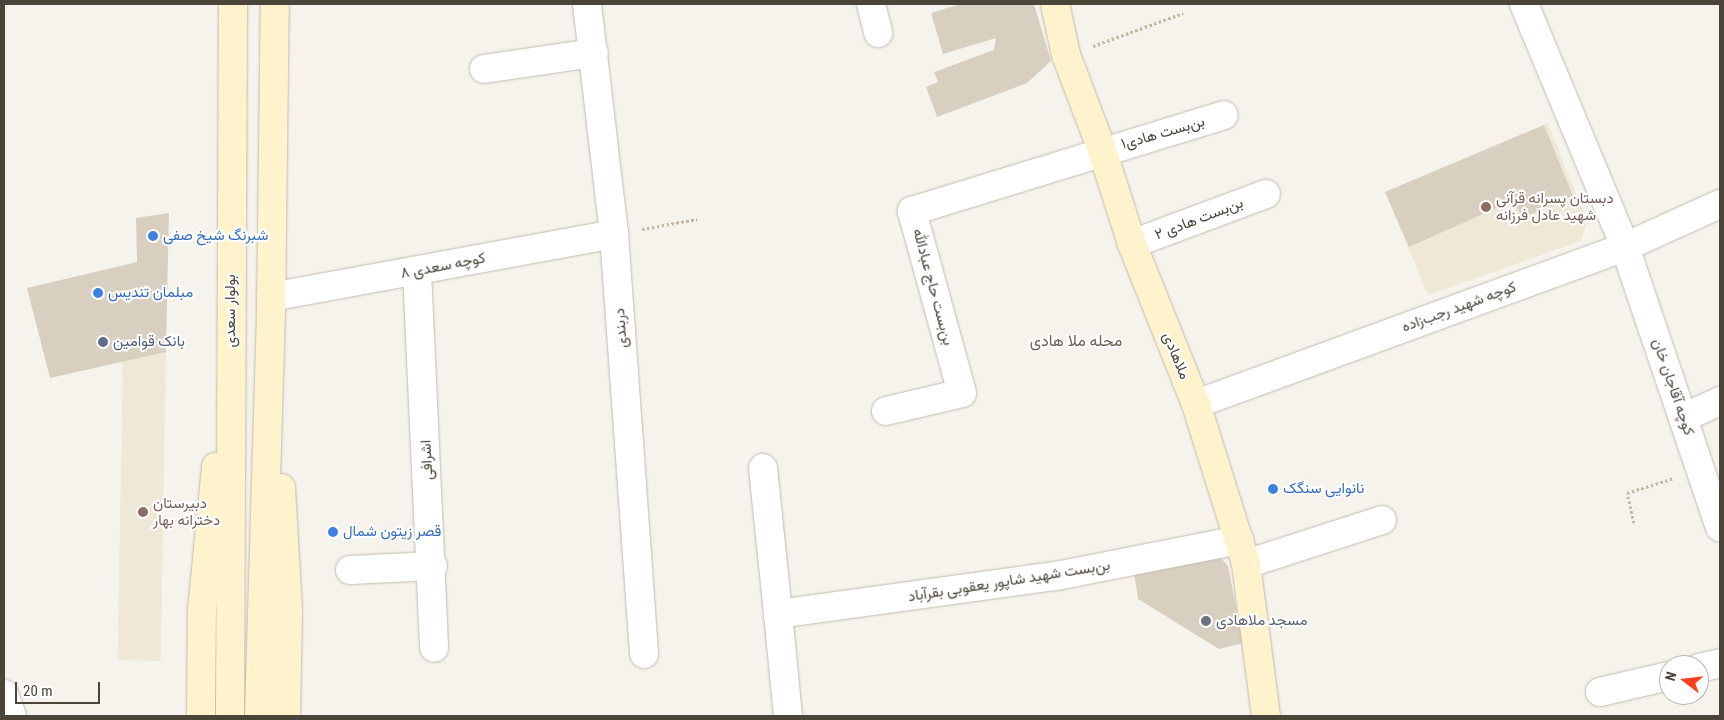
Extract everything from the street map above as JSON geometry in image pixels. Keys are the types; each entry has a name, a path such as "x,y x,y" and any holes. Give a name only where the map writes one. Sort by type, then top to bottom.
{"main road":[{"name":"بولوار سعدی","path":"230,716 232,619 230,309 233,4"},
{"path":"259,716 271,305 275,4"},
{"name":"ملاهادی","path":"1055,4 1066,55 1102,150 1132,244 1196,404 1243,552 1266,716"},
{"path":"271,305 288,612 286,716"},
{"path":"201,716 202,610 230,309"}],"street":[{"name":"دربندی","path":"587,4 614,234 644,654"},
{"path":"872,4 878,33"},
{"name":"کوچه آقاجان خان","path":"1524,4 1625,247 1718,516"},
{"path":"484,68 594,53"},
{"name":"بن‌بست هادی۱","path":"1102,150 1224,115"},
{"name":"بن‌بست حاج عبادالله","path":"886,411 962,392 912,211 1102,150"},
{"name":"بن‌بست هادی ۲","path":"1132,244 1266,194"},
{"name":"کوچه شهید رجب‌زاده","path":"1196,404 1625,247 1720,204"},
{"name":"کوچه سعدی ۸","path":"271,305 417,271 614,234"},
{"name":"اشرافی","path":"417,271 433,566 434,648"},
{"path":"1683,418 1720,401"},
{"path":"762,468 788,716"},
{"name":"بن‌بست شهید شاپور یعقوبی بقرآباد","path":"778,614 1243,552 1382,520"},
{"path":"350,570 433,566"},
{"path":"1600,692 1659,678"},
{"path":"4,694 12,716"}],"path":[{"path":"1066,55 1184,13"},
{"path":"614,234 697,219"},
{"path":"1634,523 1627,494 1701,470"}],"shaded area":[{"name":"دبستان پسرانه قرآنی شهید عادل فرزانه","path":"1548,123 1587,221 1581,241 1428,295 1385,192"},
{"name":"دبیرستان دخترانه بهار","path":"123,351 166,352 161,661 118,660"}],"building":[{"path":"961,4 1034,4 1051,61 1027,83 937,117 926,87 938,82 934,72 994,50 996,38 943,54 931,13"},
{"path":"1544,125 1573,196 1522,218 1514,200 1409,247 1385,192"},
{"path":"169,213 166,352 50,378 27,288 137,262 136,218"},
{"name":"مسجد ملاهادی","path":"1220,557 1228,566 1243,643 1219,649 1138,599 1134,572"}],"place":[{"name":"دبستان پسرانه قرآنی شهید عادل فرزانه","path":"1486,207"},
{"name":"شبرنگ شیخ صفی","path":"153,236"},
{"name":"مبلمان تندیس","path":"98,293"},
{"name":"بانک قوامین","path":"103,342"},
{"name":"نانوایی سنگک","path":"1273,489"},
{"name":"دبیرستان دخترانه بهار","path":"143,512"},
{"name":"قصر زیتون شمال","path":"333,532"},
{"name":"مسجد ملاهادی","path":"1206,621"}],"district":[{"name":"محله ملا هادی","path":"1076,341"}]}
